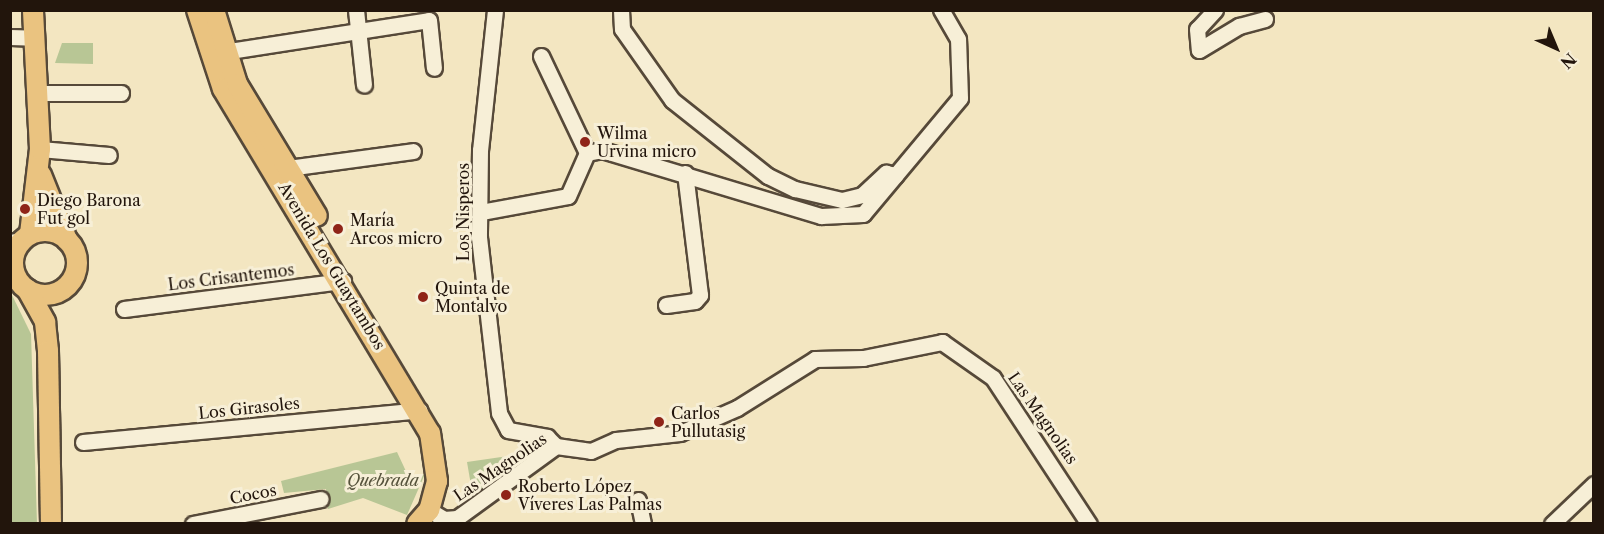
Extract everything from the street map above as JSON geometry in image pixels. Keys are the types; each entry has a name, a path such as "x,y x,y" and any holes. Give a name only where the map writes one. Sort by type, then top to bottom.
{"main road":[{"path":"33,10 40,173 13,259 18,281 45,322 48,351 51,524"},
{"name":"Avenida Los Guaytambos","path":"197,10 223,88 350,287 434,412 443,466 429,518"},
{"name":"Avenida Los Guaytambos","path":"214,10 223,52 419,410 443,466"},
{"path":"40,173 68,240 76,268 66,286 48,351"},
{"path":"21,239 50,231 68,240"},
{"path":"18,281 47,295 66,286"}],"street":[{"path":"356,10 364,85"},
{"name":"Los Nisperos","path":"495,10 480,150 479,255 501,420 508,430 548,437 556,446"},
{"path":"621,10 622,29 672,100 768,176 801,192 842,200 862,195 886,173 896,175"},
{"path":"587,153 602,150 685,173 789,208 850,218 875,203 960,98 958,39 941,10"},
{"path":"1215,10 1197,29 1199,50 1239,26 1264,19"},
{"path":"223,52 358,28 429,20 434,68"},
{"path":"10,37 34,38"},
{"path":"481,212 568,196 587,153 541,56"},
{"path":"37,93 121,93"},
{"path":"40,149 109,155"},
{"path":"288,168 413,151"},
{"path":"666,305 695,301 700,295 685,173"},
{"name":"Los Crisantemos","path":"124,309 350,287"},
{"name":"Las Magnolias","path":"429,518 457,518 556,446 591,452 616,440 680,433 737,408 815,359 863,358 942,342 993,378 1089,524"},
{"name":"Los Girasoles","path":"83,442 419,410"},
{"path":"1552,524 1593,484"},
{"name":"Cocos","path":"193,524 321,499"},
{"path":"638,500 643,524"}],"green space":[{"path":"62,43 93,43 93,64 55,63"},
{"path":"11,293 31,334 37,523 11,523"},
{"name":"Quebrada","path":"397,452 411,482 425,474 407,515 363,498 328,509 326,489 284,493 281,481"},
{"path":"521,454 522,466 473,497 467,462"}],"place":[{"name":"Wilma Urvina micro","path":"585,142"},
{"name":"Diego Barona Fut gol","path":"25,209"},
{"name":"María Arcos micro","path":"338,229"},
{"name":"Quinta de Montalvo","path":"423,297"},
{"name":"Carlos Pullutasig","path":"659,422"},
{"name":"Roberto López Víveres Las Palmas","path":"506,495"}]}
